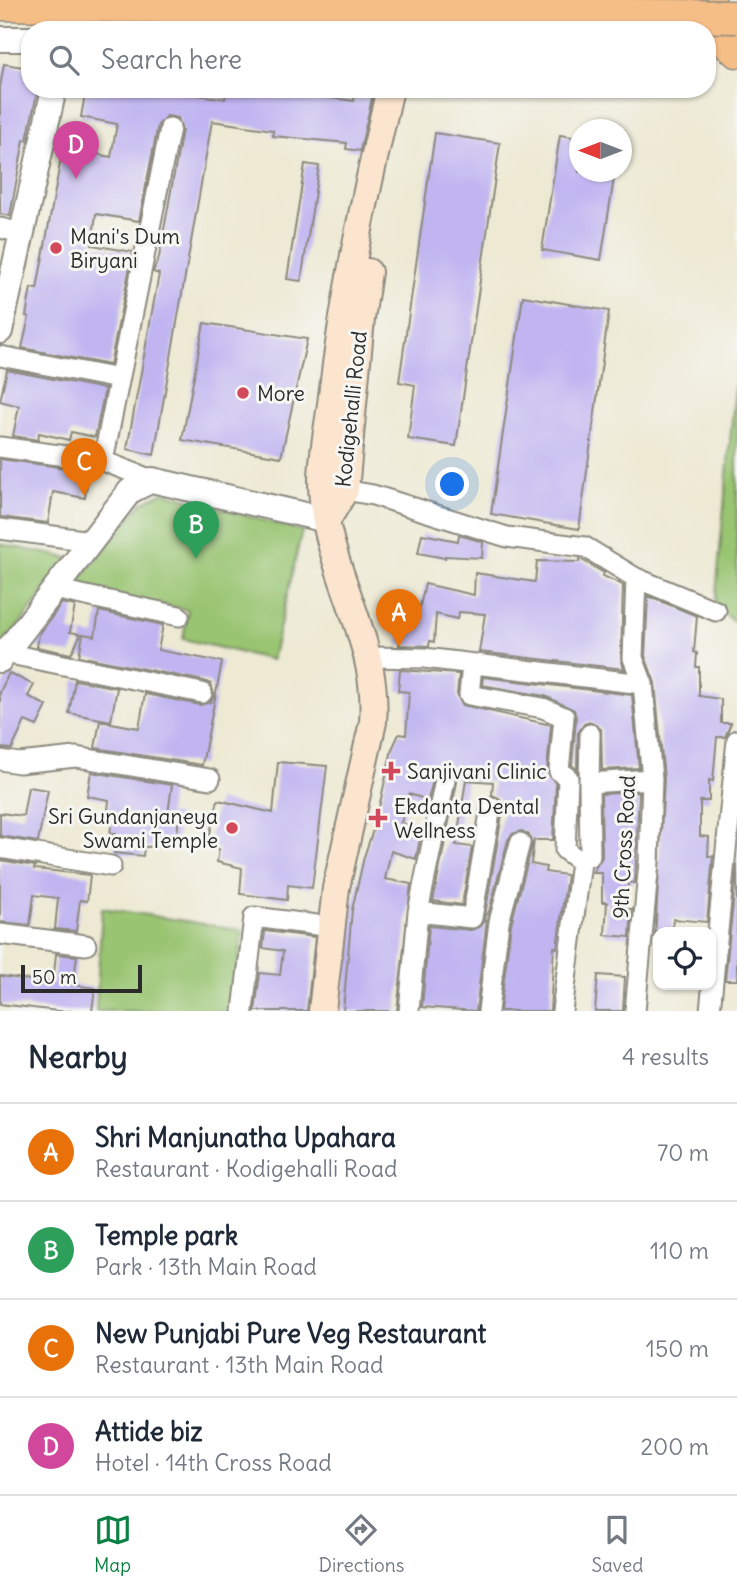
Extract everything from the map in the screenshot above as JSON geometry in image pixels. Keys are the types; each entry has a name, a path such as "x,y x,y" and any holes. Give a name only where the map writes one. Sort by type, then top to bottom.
{"highway":[{"path":"709,0 712,21"},
{"path":"0,4 737,17"},
{"path":"0,13 163,15 257,21"},
{"path":"716,33 737,52"},
{"path":"716,53 737,52"}],"main road":[{"path":"408,21 409,0"},
{"path":"322,1011 336,888 373,722 375,696 370,657 339,569 327,520 322,481 340,331 367,184 388,98"},
{"name":"Kodigehalli Road","path":"327,520 345,490 361,320 383,184 404,98"}],"street":[{"path":"0,39 21,39"},
{"path":"0,331 11,231 51,98"},
{"path":"103,461 170,128"},
{"path":"0,356 119,379"},
{"path":"0,447 103,461 152,480 327,520"},
{"path":"152,480 130,491 3,656 202,693"},
{"path":"345,490 373,495 507,537 585,547 636,578 716,611"},
{"path":"0,529 91,541"},
{"name":"9th Cross Road","path":"635,1011 649,862 652,779 643,684 633,658 636,578"},
{"path":"54,589 179,616"},
{"path":"370,657 424,658 643,684"},
{"path":"472,664 469,695 543,708 564,717 559,771 568,778 565,850 581,862 562,1011"},
{"path":"590,734 590,856"},
{"path":"710,1011 728,890 737,740"},
{"path":"0,760 19,763 76,757 210,779"},
{"path":"589,783 652,779"},
{"path":"408,1011 418,912 445,780"},
{"path":"472,918 491,807"},
{"path":"488,1011 499,922 520,843"},
{"path":"0,848 111,866"},
{"path":"418,912 499,922"},
{"path":"243,1011 254,917 332,927"},
{"path":"0,934 86,945"}],"green space":[{"path":"737,365 737,625 715,605"},
{"path":"163,492 302,531 272,660 183,639 188,610 74,587 142,503"},
{"path":"0,544 69,558 0,651"},
{"path":"102,908 243,930 232,1011 96,1011"}],"building":[{"path":"4,64 21,67 21,98 36,98 27,140 24,140 10,216 0,214 0,87"},
{"path":"84,98 330,98 354,101 354,98 372,98 360,151 346,149 347,143 273,136 273,130 212,121 154,455 127,449 159,274 153,272 159,257 182,130 178,118 167,116 158,125 139,221 96,214 92,245 133,252 110,365 22,348 29,317 26,316 31,288 37,289 63,147 111,157 117,124 81,117"},
{"path":"435,133 500,143 456,446 408,439 415,385 399,382"},
{"path":"560,135 569,136 569,182 613,182 601,260 542,250"},
{"path":"305,164 319,166 301,281 287,279"},
{"path":"523,296 609,311 579,529 491,514"},
{"path":"204,323 307,339 281,457 182,440"},
{"path":"7,370 105,389 95,437 71,432 69,440 39,433 38,440 13,436 19,406 0,401"},
{"path":"0,459 89,471 85,498 53,492 48,523 0,517"},
{"path":"422,534 458,541 459,535 483,542 482,558 445,558 418,553"},
{"path":"580,559 604,573 603,576 623,585 621,658 624,669 479,652 485,614 459,612 457,619 436,614 434,642 430,641 429,646 399,645 402,614 418,615 425,584 474,595 475,573 535,582 537,561 579,562"},
{"path":"648,596 697,616 694,652 697,653 696,667 699,667 699,696 721,699 721,723 731,723 725,737 717,737 713,781 709,780 709,801 700,801 700,836 709,837 708,856 713,856 707,922 673,919 672,927 656,927 664,779 655,683 645,656"},
{"path":"62,603 75,606 70,632 81,634 71,654 37,647 39,635"},
{"path":"99,611 163,625 158,650 222,662 202,765 95,748 100,721 139,728 145,694 200,705 211,702 214,695 211,684 204,681 79,656 83,634 95,636"},
{"path":"400,670 459,674 457,694 462,705 551,725 547,770 556,784 553,840 534,840 531,864 546,867 545,872 567,875 557,948 554,947 550,1011 500,1011 511,924 532,845 529,835 522,831 512,834 508,840 487,919 476,1011 422,1007 429,926 471,930 481,926 484,921 503,809 499,798 492,795 493,782 466,780 456,845 472,847 462,905 433,901 457,782 454,771 447,768 435,772 428,800 409,794 401,823 422,829 416,859 391,851 385,879 411,884 397,1011 343,1011 352,910 364,857 376,821 392,749 399,734 406,735 409,692 398,691"},
{"path":"9,673 34,685 28,696 47,706 37,726 25,721 12,749 0,748 0,692"},
{"path":"483,677 632,695 639,768 602,770 601,729 590,722 584,724 578,733 577,770 572,765 576,718 574,710 545,696 482,685"},
{"path":"75,680 117,688 111,721 69,713"},
{"path":"278,762 327,766 312,888 288,885 287,900 240,894 242,868 217,862 219,849 207,846 218,800 273,813"},
{"path":"91,772 172,785 168,814 179,816 176,846 144,847 143,856 114,853 116,834 110,834 112,820 107,820 109,800 87,796"},
{"path":"28,787 48,790 38,842 0,836 0,813 23,816"},
{"path":"639,792 635,883 628,882 626,909 632,909 630,937 605,935 607,902 602,902 602,873 592,873 602,857 601,794"},
{"path":"0,860 35,866 34,869 90,875 87,901 80,900 76,931 55,929 58,898 34,895 30,925 0,922"},
{"path":"737,864 737,980 725,980"},
{"path":"265,931 315,937 307,1011 255,1011 260,973 280,975 283,951 263,948"},
{"path":"56,954 77,956 73,985 95,988 92,1011 58,1011 0,1004 0,976 53,983"},
{"path":"598,975 625,977 623,1011 595,1011"}],"place":[{"name":"Attide biz","path":"76,179"},
{"name":"Mani's Dum Biryani","path":"56,248"},
{"name":"More","path":"243,393"},
{"name":"New Punjabi Pure Veg Restaurant","path":"84,496"},
{"name":"Temple park","path":"196,559"},
{"name":"Shri Manjunatha Upahara","path":"399,647"},
{"name":"Sanjivani Clinic","path":"391,771"},
{"name":"Ekdanta Dental Wellness","path":"378,818"},
{"name":"Sri Gundanjaneya Swami Temple","path":"232,828"}]}
